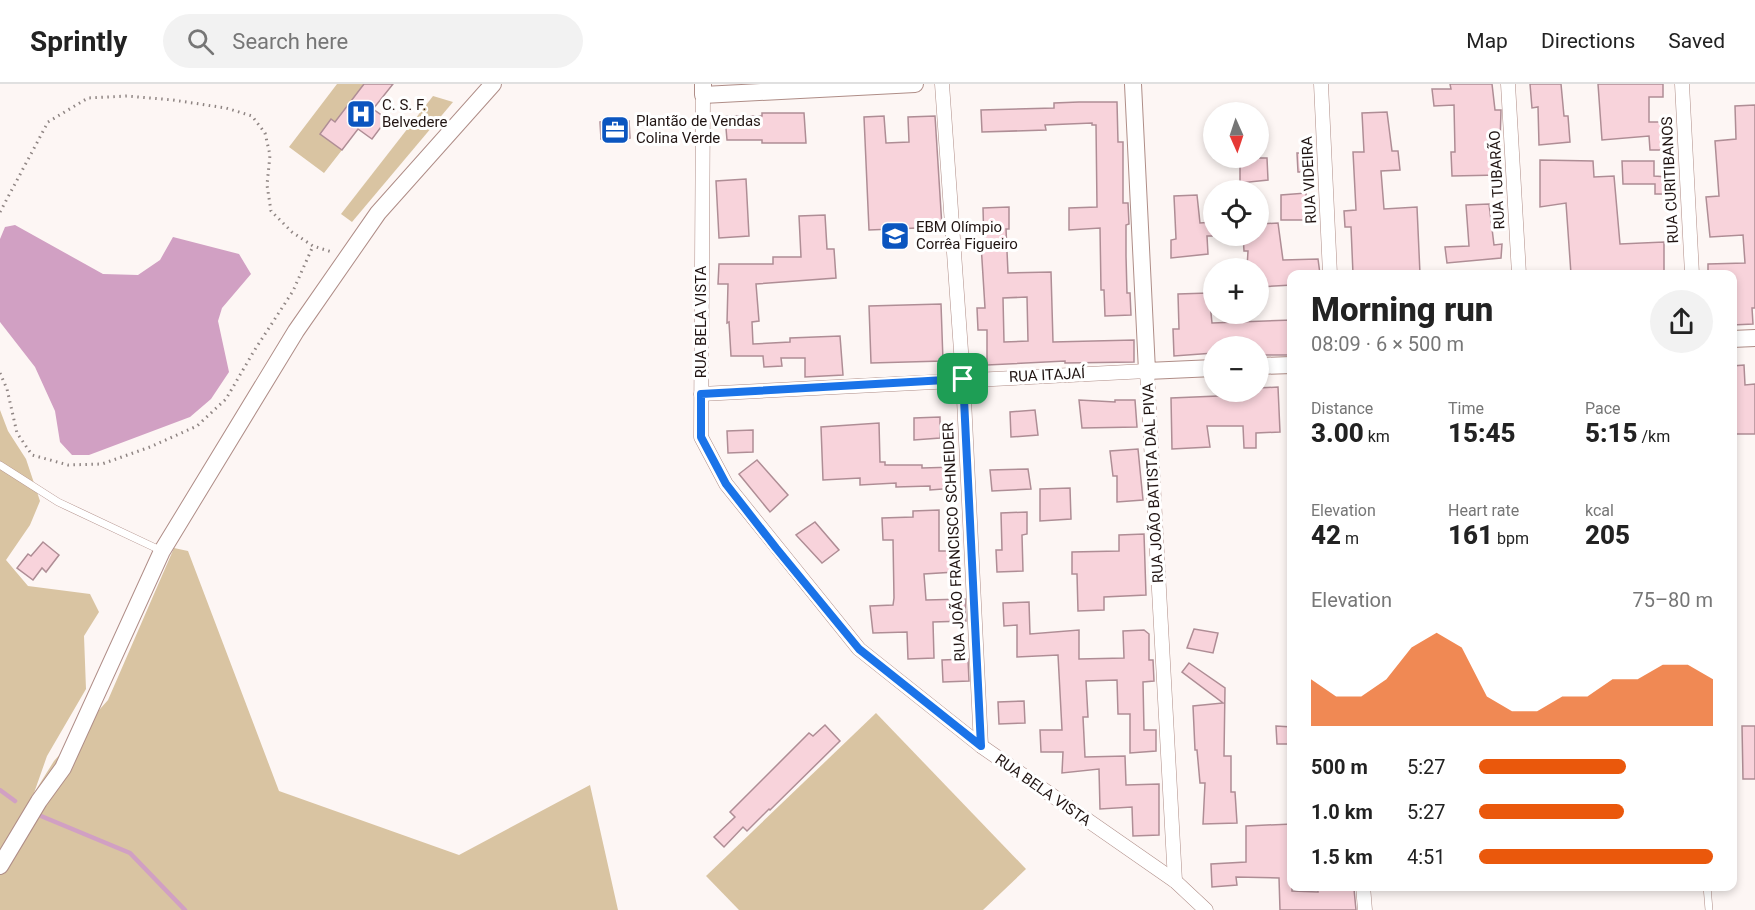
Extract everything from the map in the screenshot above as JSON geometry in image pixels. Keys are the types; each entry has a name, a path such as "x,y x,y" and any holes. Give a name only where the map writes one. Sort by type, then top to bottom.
{"street":[{"path":"0,866 39,801 63,768 162,551 296,331 378,213 493,84"},
{"path":"703,90 915,84"},
{"name":"RUA JOÃO FRANCISCO SCHNEIDER","path":"942,84 963,379 981,746"},
{"name":"RUA JOÃO BATISTA DAL PIVA","path":"1133,84 1175,881"},
{"name":"RUA VIDEIRA","path":"1321,84 1330,270"},
{"name":"RUA TUBARÃO","path":"1508,84 1519,270"},
{"name":"RUA CURITIBANOS","path":"1682,84 1692,270"},
{"name":"RUA BELA VISTA","path":"703,90 701,437 726,484 859,649 981,746 1175,881 1206,910"},
{"path":"1737,339 1755,338"},
{"path":"1269,366 1287,365"},
{"name":"RUA ITAJAÍ","path":"701,394 1203,368"},
{"path":"1363,891 1365,910"}],"lane":[{"path":"0,465 58,502 162,551"},
{"path":"1707,891 1709,910"}],"path":[{"path":"0,213 48,122 88,99 127,96 173,100 226,108 252,116 265,133 270,155 267,185 271,211 292,232 313,246 348,256"},
{"path":"0,373 7,389 17,433 32,455 68,465 102,465 150,447 197,426 226,399 293,291 313,246"}],"shaded area":[{"path":"337,84 364,84 335,122 331,119 320,134 342,150 324,173 289,147"},
{"path":"433,96 453,102 352,222 341,214"},
{"path":"15,225 103,274 138,275 160,260 173,237 239,254 251,274 222,308 218,321 229,372 211,399 190,417 89,455 72,455 60,442 55,411 35,367 0,322 0,239 5,227"},
{"path":"0,410 8,431 26,459 40,501 30,525 6,560 28,586 90,594 99,612 84,636 86,689 47,756 34,793 54,761 108,700 174,548 188,551 279,791 459,855 590,785 618,910 0,910"},
{"path":"876,713 1026,869 983,910 739,910 706,876"}],"building":[{"name":"C. S. F. Belvedere","path":"364,84 393,84 373,109 387,119 372,139 358,129 342,150 320,134 331,119 335,122"},
{"path":"1450,84 1492,84 1495,110 1501,110 1499,175 1452,176 1451,152 1455,152 1454,105 1434,106 1432,89 1451,89"},
{"path":"1530,84 1561,84 1564,116 1568,116 1570,142 1539,145 1538,107 1532,108"},
{"path":"1598,84 1663,84 1663,97 1649,97 1649,122 1670,122 1672,150 1650,150 1649,136 1602,140"},
{"path":"1117,102 1118,142 1123,142 1123,203 1128,203 1126,256 1127,293 1130,293 1131,315 1105,316 1104,290 1101,290 1100,228 1069,230 1069,208 1097,207 1096,125 1092,123 1045,125 1046,130 982,132 981,110 1054,108 1054,103"},
{"path":"1755,105 1755,308 1752,308 1753,324 1737,325 1737,270 1708,270 1708,264 1745,263 1743,235 1710,237 1706,197 1719,196 1715,141 1736,139 1735,106"},
{"path":"1387,112 1392,151 1398,151 1400,170 1381,171 1384,209 1417,207 1420,270 1353,270 1351,227 1345,227 1344,211 1356,210 1353,152 1364,152 1362,113"},
{"path":"762,113 804,113 806,143 727,140 725,116 762,116"},
{"path":"884,116 886,143 909,142 908,117 935,116 942,227 869,230 864,117"},
{"name":"Plantão de Vendas Colina Verde","path":"629,121 630,138 601,139 600,122"},
{"path":"1297,153 1313,153 1314,172 1298,172"},
{"path":"1540,160 1593,161 1594,177 1614,176 1620,244 1664,242 1664,270 1571,270 1566,203 1540,207"},
{"path":"1622,161 1654,161 1654,176 1669,177 1670,194 1655,194 1655,184 1623,184"},
{"path":"1240,168 1267,168 1268,180 1240,180"},
{"path":"746,179 749,236 719,238 716,181"},
{"path":"1306,193 1307,220 1281,220 1281,195"},
{"path":"1197,195 1200,223 1203,223 1203,246 1208,246 1208,254 1171,258 1171,240 1176,239 1174,196"},
{"path":"1489,204 1494,245 1502,244 1501,258 1447,263 1445,247 1469,246 1466,205"},
{"path":"1009,207 1009,229 1006,229 1008,273 1051,272 1053,342 1134,340 1134,362 1065,363 1065,361 987,365 987,330 978,330 977,308 985,308 981,244 984,244 983,208","holes":["1027,297 1028,341 1004,342 1003,298"]},
{"path":"825,215 827,249 834,249 836,278 756,284 759,321 752,322 753,344 790,342 790,338 840,336 843,375 805,377 805,358 781,358 782,366 764,367 763,356 731,356 729,322 727,323 728,284 718,284 719,264 773,264 773,257 801,257 799,216"},
{"path":"1269,223 1278,223 1283,260 1318,259 1319,270 1287,270 1287,285 1269,286 1269,258 1248,258 1248,251 1244,251 1244,246 1269,246"},
{"path":"1203,293 1203,324 1269,324 1269,321 1287,320 1287,355 1269,355 1269,336 1203,336 1203,354 1174,356 1173,329 1179,329 1178,294"},
{"path":"941,304 943,361 871,363 869,306"},
{"path":"1744,365 1745,385 1755,384 1755,434 1737,434 1737,366"},
{"path":"1269,387 1278,387 1280,432 1256,433 1256,448 1244,448 1243,426 1207,426 1210,447 1172,449 1171,398 1203,397 1203,402 1269,402"},
{"path":"1079,400 1115,402 1115,400 1135,400 1137,427 1082,428"},
{"path":"1035,410 1038,435 1011,437 1010,412"},
{"path":"940,417 940,438 914,440 914,418"},
{"path":"879,423 880,462 885,462 885,465 922,465 922,468 956,467 956,488 930,490 930,486 896,487 896,483 860,485 860,478 823,480 821,427"},
{"path":"753,430 753,452 728,453 727,431"},
{"path":"1138,449 1143,500 1117,502 1117,476 1113,476 1110,451"},
{"path":"757,460 788,495 770,512 739,474"},
{"path":"1028,469 1031,489 992,491 990,470"},
{"path":"1070,488 1071,519 1040,521 1040,489"},
{"path":"939,510 939,551 955,551 955,572 924,574 926,600 965,599 966,621 933,622 934,658 908,659 907,632 873,633 870,606 893,605 894,598 893,540 883,540 882,518 913,517 913,511"},
{"path":"1027,512 1027,534 1022,535 1023,571 997,572 996,550 1002,550 1001,513"},
{"path":"815,522 839,550 822,563 796,535"},
{"path":"1144,534 1146,595 1104,597 1104,610 1078,611 1077,574 1072,574 1072,552 1119,551 1119,535"},
{"path":"43,542 59,555 46,572 42,568 33,580 17,568 28,554 31,556"},
{"path":"1029,602 1030,634 1079,630 1079,659 1124,658 1123,631 1144,630 1149,634 1149,660 1153,660 1154,681 1143,682 1144,730 1156,730 1156,751 1130,753 1130,714 1118,714 1117,680 1086,681 1088,717 1083,717 1085,757 1125,756 1126,785 1159,784 1159,835 1133,836 1132,807 1100,809 1099,769 1062,773 1063,752 1041,752 1040,730 1062,730 1058,655 1017,657 1017,625 1004,626 1003,603"},
{"path":"1194,629 1218,633 1213,653 1187,648"},
{"path":"968,659 969,681 943,682 942,660"},
{"path":"1189,663 1225,688 1224,756 1231,756 1231,792 1235,792 1237,823 1203,824 1205,783 1200,783 1197,750 1195,750 1193,706 1223,703 1182,672"},
{"path":"1024,701 1025,723 999,724 998,702"},
{"path":"825,725 840,741 770,810 747,831 743,827 724,847 714,837 735,817 730,812 809,733 813,736"},
{"path":"1276,726 1287,727 1287,744 1277,744"},
{"path":"1742,726 1755,726 1755,779 1743,779"},
{"path":"1287,824 1287,891 1354,891 1356,910 1280,910 1279,878 1236,877 1237,885 1212,887 1211,864 1246,862 1246,826"}],"waterway":[{"path":"0,790 15,801"},
{"path":"41,816 130,853 185,910"}],"place":[{"name":"C. S. F. Belvedere","path":"361,114"},
{"name":"Plantão de Vendas Colina Verde","path":"615,130"},
{"name":"EBM Olímpio Corrêa Figueiro","path":"895,236"}],"route":[{"path":"963,379 981,746 859,649 726,484 701,437 701,394 963,379"}]}
